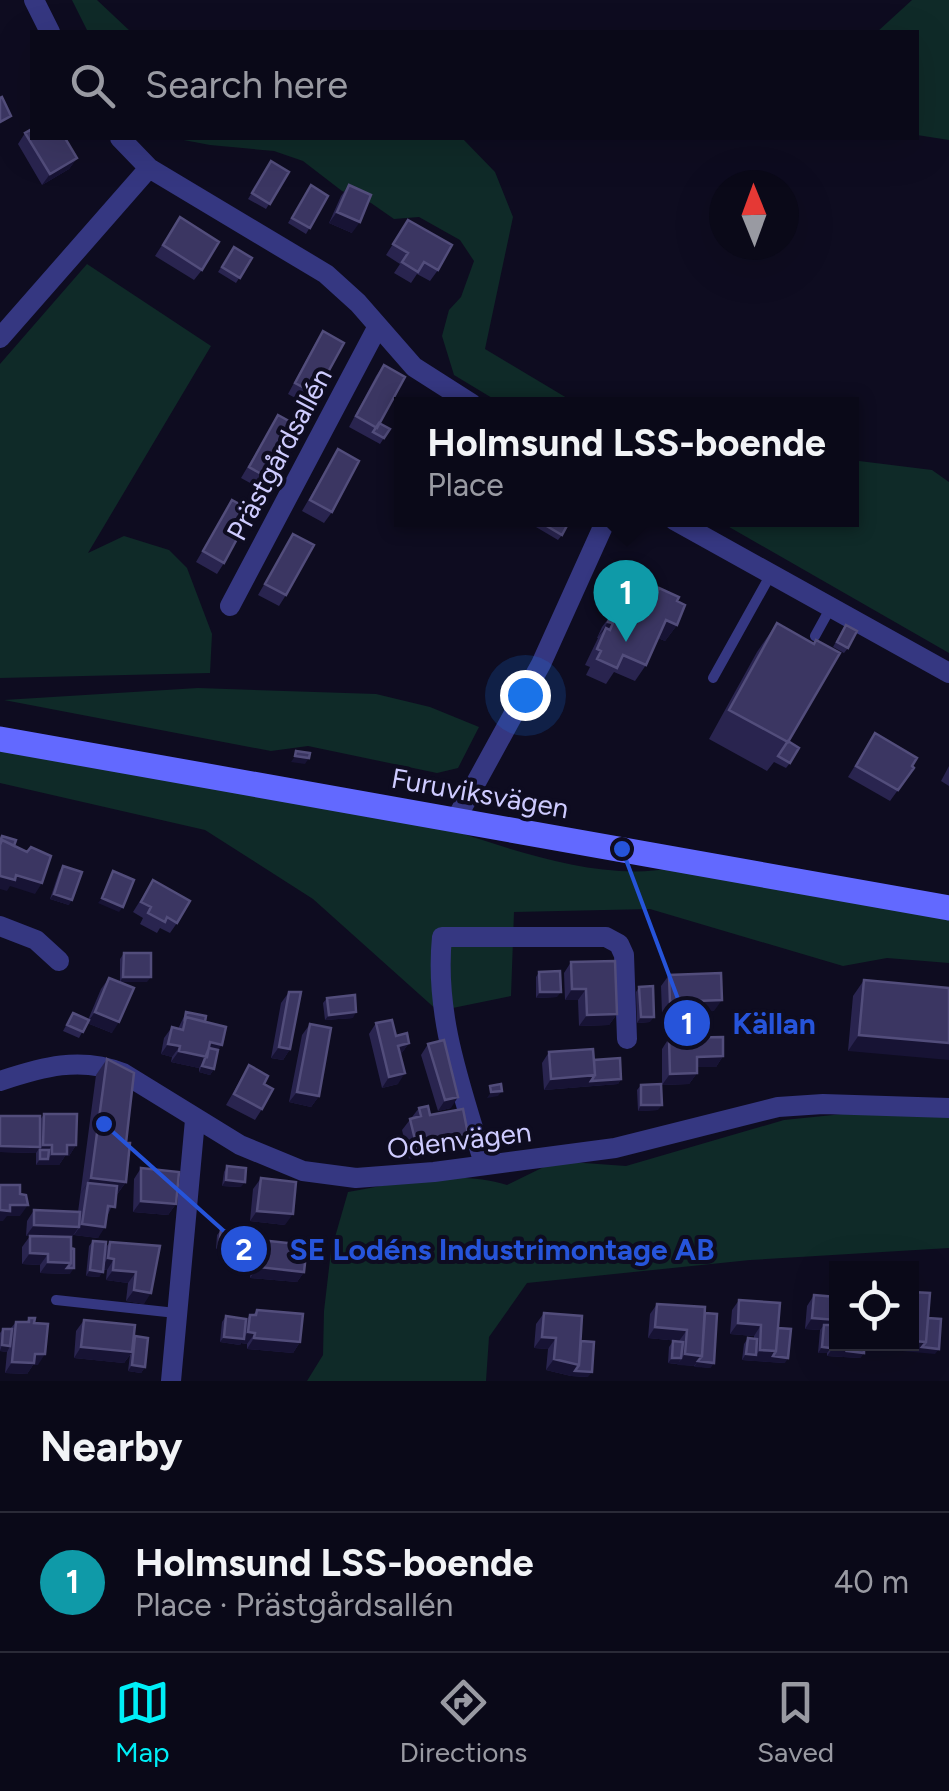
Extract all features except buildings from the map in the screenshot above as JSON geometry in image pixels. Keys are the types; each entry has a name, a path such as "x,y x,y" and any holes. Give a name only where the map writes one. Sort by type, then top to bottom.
{"main road":[{"name":"Furuviksvägen","path":"0,739 949,908"}],"street":[{"path":"34,0 49,30"},
{"path":"122,140 149,168 326,274 358,303 414,367 461,397"},
{"path":"0,338 149,168"},
{"name":"Prästgårdsallén","path":"230,606 378,328"},
{"path":"456,820 541,664 603,527"},
{"path":"687,527 949,673"},
{"path":"0,926 36,940 58,961"},
{"path":"484,1164 447,1038 440,990 442,937 606,936 614,940 624,955 627,1039"},
{"name":"Odenvägen","path":"0,1081 68,1063 96,1064 123,1073 195,1120 285,1165 326,1176 378,1178 615,1148 778,1107 823,1104 949,1108"},
{"path":"171,1381 195,1120"}],"lane":[{"path":"713,678 772,574"},
{"path":"814,636 830,607"},
{"path":"56,1300 176,1313"}],"green space":[{"path":"72,0 97,0 129,30 87,30"},
{"path":"912,0 949,0 949,140 919,135 919,30 879,30"},
{"path":"184,140 464,140 495,172 513,217 485,349 565,397 490,397 454,375 442,336 449,310 461,297 474,261 460,240 419,217 394,219 371,203 342,191 303,161 274,151"},
{"path":"87,264 211,346 88,553 124,536 169,550 187,568 212,634 210,673 0,678 0,364"},
{"path":"859,461 932,470 949,482 949,653 729,527 859,527"},
{"path":"198,688 376,694 430,707 479,727 458,768 437,773 308,746 271,751 4,700"},
{"path":"0,750 461,833 538,857 593,868 672,868 949,917 949,963 887,958 843,966 650,909 514,912 511,996 438,1011 313,899 205,830 0,783"},
{"path":"843,1114 949,1116 949,1248 750,1260 527,1283 489,1337 486,1381 307,1381 323,1355 331,1251 348,1192 448,1178 507,1185 556,1161 626,1166 784,1120"}],"place":[{"name":"Holmsund LSS-boende","path":"626,642"},
{"name":"Källan","path":"622,849"},
{"name":"SE Lodéns Industrimontage AB","path":"104,1124"}]}
